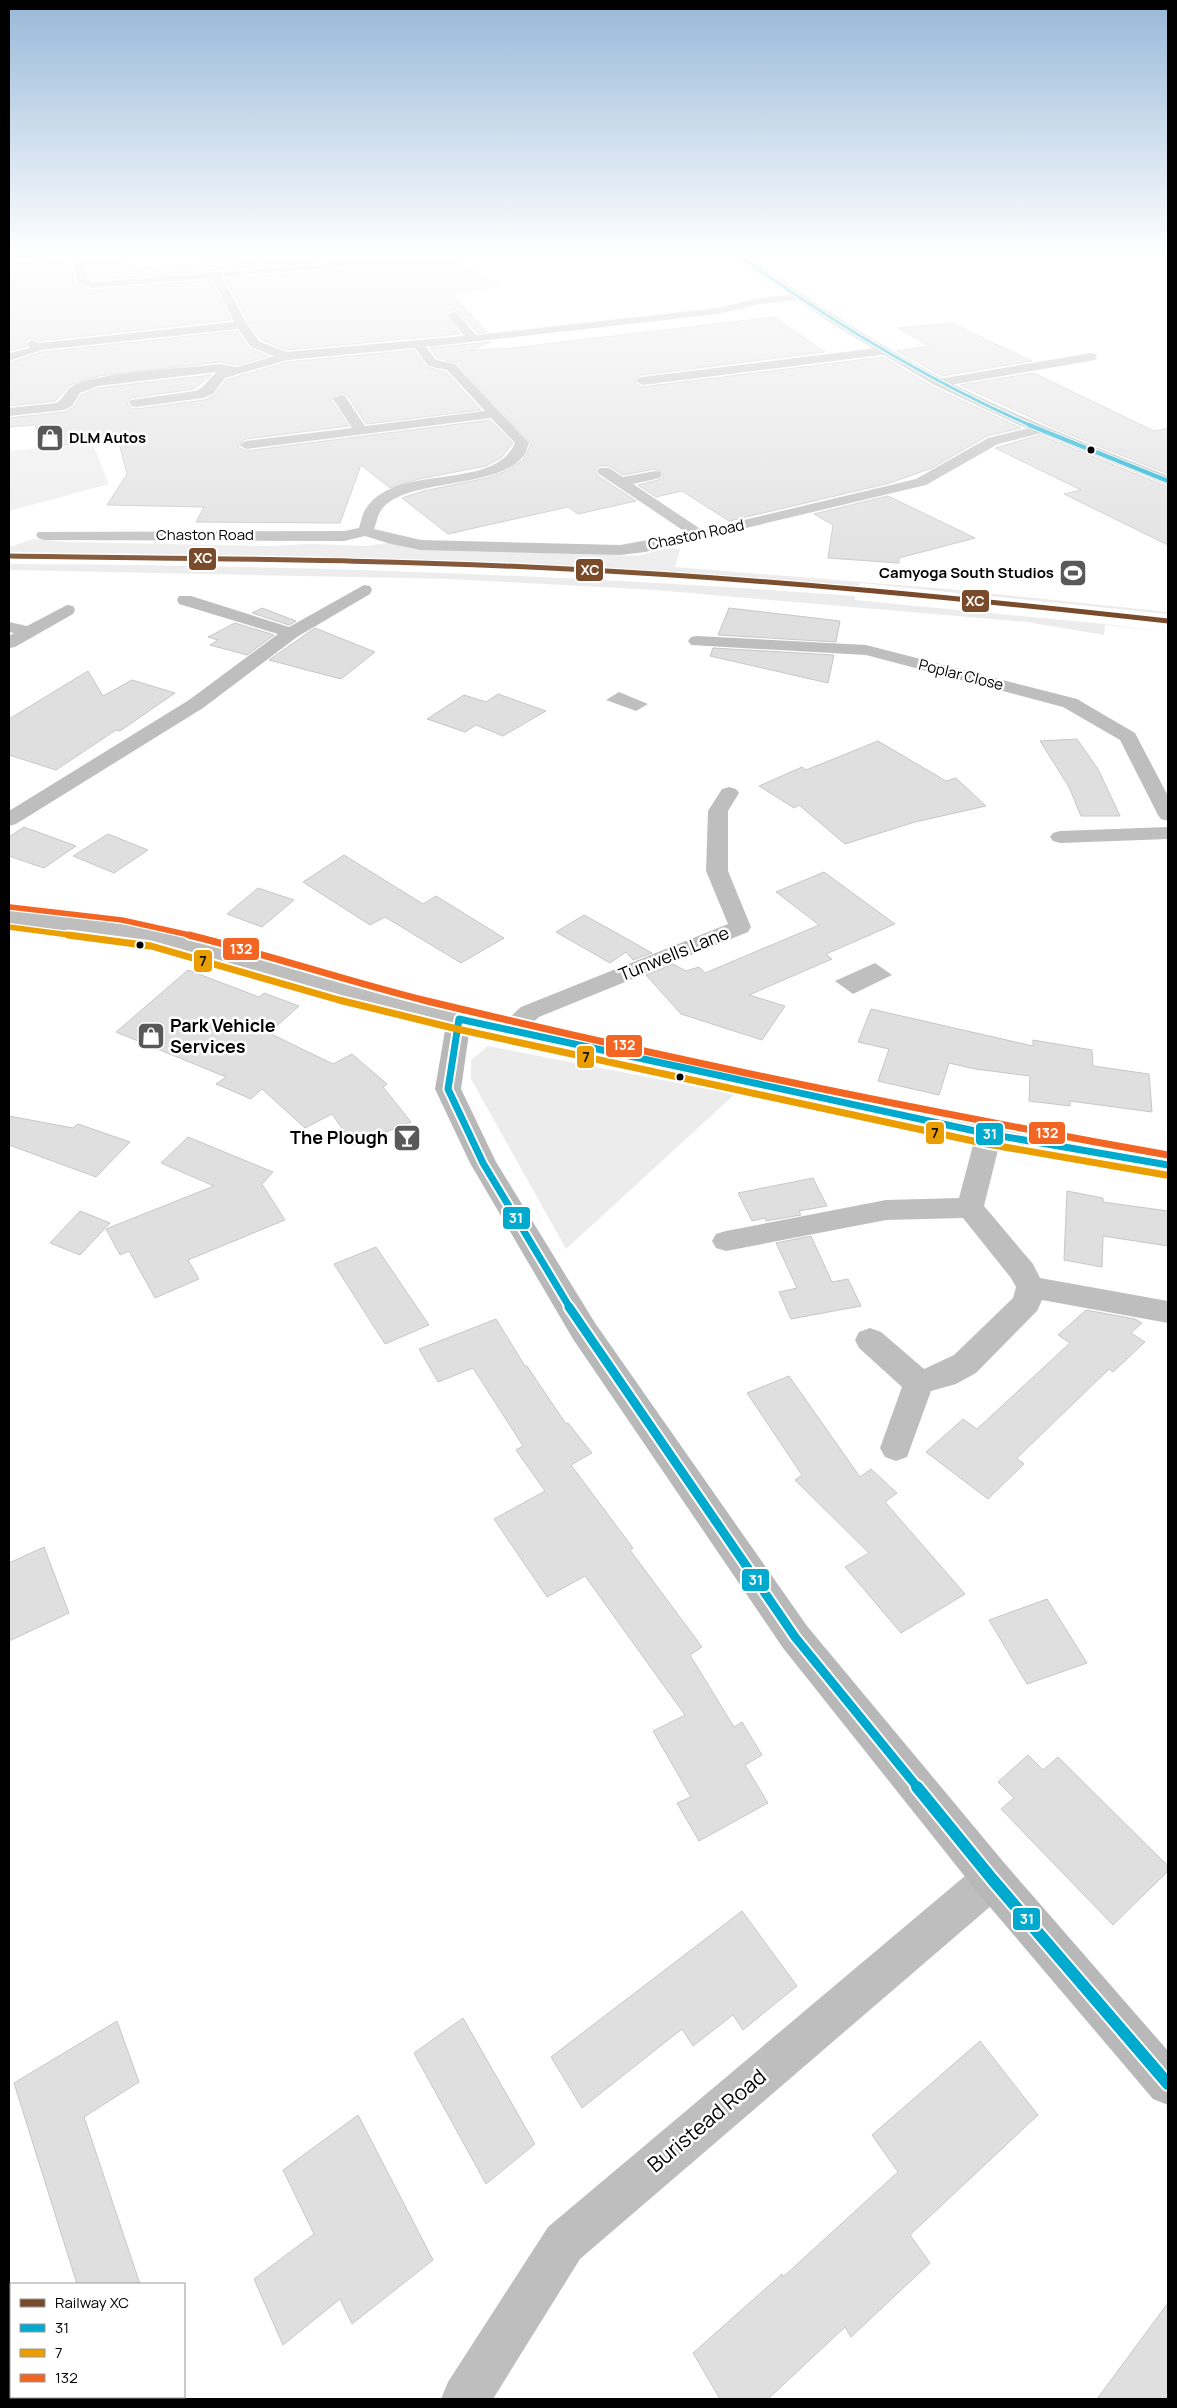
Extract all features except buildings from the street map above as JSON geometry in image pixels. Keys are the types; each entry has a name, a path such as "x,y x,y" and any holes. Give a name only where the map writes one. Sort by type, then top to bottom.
{"street":[{"path":"136,403 198,395 208,391 215,380 221,375 258,365"},
{"path":"366,531 366,521 387,497 416,486 495,469 516,456 522,443 451,367 443,365"},
{"path":"642,381 773,365"},
{"path":"909,365 939,382 1041,429 1168,481"},
{"path":"939,382 1040,365"},
{"path":"9,412 59,407 67,403 76,390 96,382 220,368 236,370"},
{"path":"358,397 336,399 361,430"},
{"path":"245,445 493,414"},
{"name":"Chaston Road","path":"44,534 344,536 366,531 397,541 421,544 591,550 644,547 921,482 994,441 1041,429"},
{"path":"604,471 700,535"},
{"path":"622,482 656,475"},
{"path":"9,820 196,704 290,633 364,590"},
{"path":"206,607 221,598"},
{"path":"185,600 290,633"},
{"path":"9,644 67,610"},
{"path":"9,627 28,632"},
{"name":"Poplar Close","path":"698,641 866,650 1070,703 1128,737 1168,815"},
{"name":"Tunwells Lane","path":"508,1030 530,1012 740,928 717,871 718,810 728,793"},
{"path":"1060,837 1168,833"},
{"path":"9,917 68,923 153,936 342,990 459,1019 989,1134 1168,1165"},
{"path":"459,1019 448,1089 483,1163 584,1331 794,1637 992,1879 1168,2084"},
{"path":"970,1208 989,1134"},
{"path":"726,1241 886,1210 970,1208"},
{"path":"918,1383 945,1375 965,1364 1027,1303 1030,1287 1024,1272 970,1208"},
{"path":"1030,1287 1168,1312"},
{"path":"870,1340 918,1383"},
{"path":"896,1448 918,1383"},
{"name":"Buristead Road","path":"465,2399 564,2243 992,1879"}],"shaded area":[{"path":"92,442 109,484 9,511 9,451"},
{"path":"34,539 68,542 269,546 312,544 365,546 387,543 416,547 638,556 670,547 680,550 675,567 948,589 1168,612 1168,614 860,583 859,587 524,563 295,556 9,552 9,547"},
{"path":"9,564 327,569 644,582 855,596 855,600 1105,624 1168,633 1105,625 1104,635 1027,622 655,590 450,579 9,570"},
{"path":"619,692 648,704 636,711 606,700"},
{"path":"875,963 892,975 853,994 835,981"},
{"path":"488,1046 735,1094 566,1249 471,1079 471,1060"}],"rail line":[{"name":"XC","path":"9,556 429,563 644,573 869,590 1168,621"}],"transit line":[{"name":"31","path":"908,365 1025,423 1168,481"},
{"name":"132","path":"10,907 84,914 140,923 424,1000 550,1029 903,1105 1168,1155"},
{"name":"7","path":"9,927 151,946 339,1000 457,1029 987,1144 1166,1175"},
{"name":"31","path":"459,1019 448,1089 483,1163 584,1331 795,1637 992,1879 1168,2084"},
{"name":"31","path":"459,1019 989,1134 1168,1165"}],"place":[{"name":"DLM Autos","path":"50,438"},
{"name":"Camyoga South Studios","path":"1073,573"},
{"name":"Park Vehicle Services","path":"151,1036"},
{"name":"The Plough","path":"407,1138"}]}
